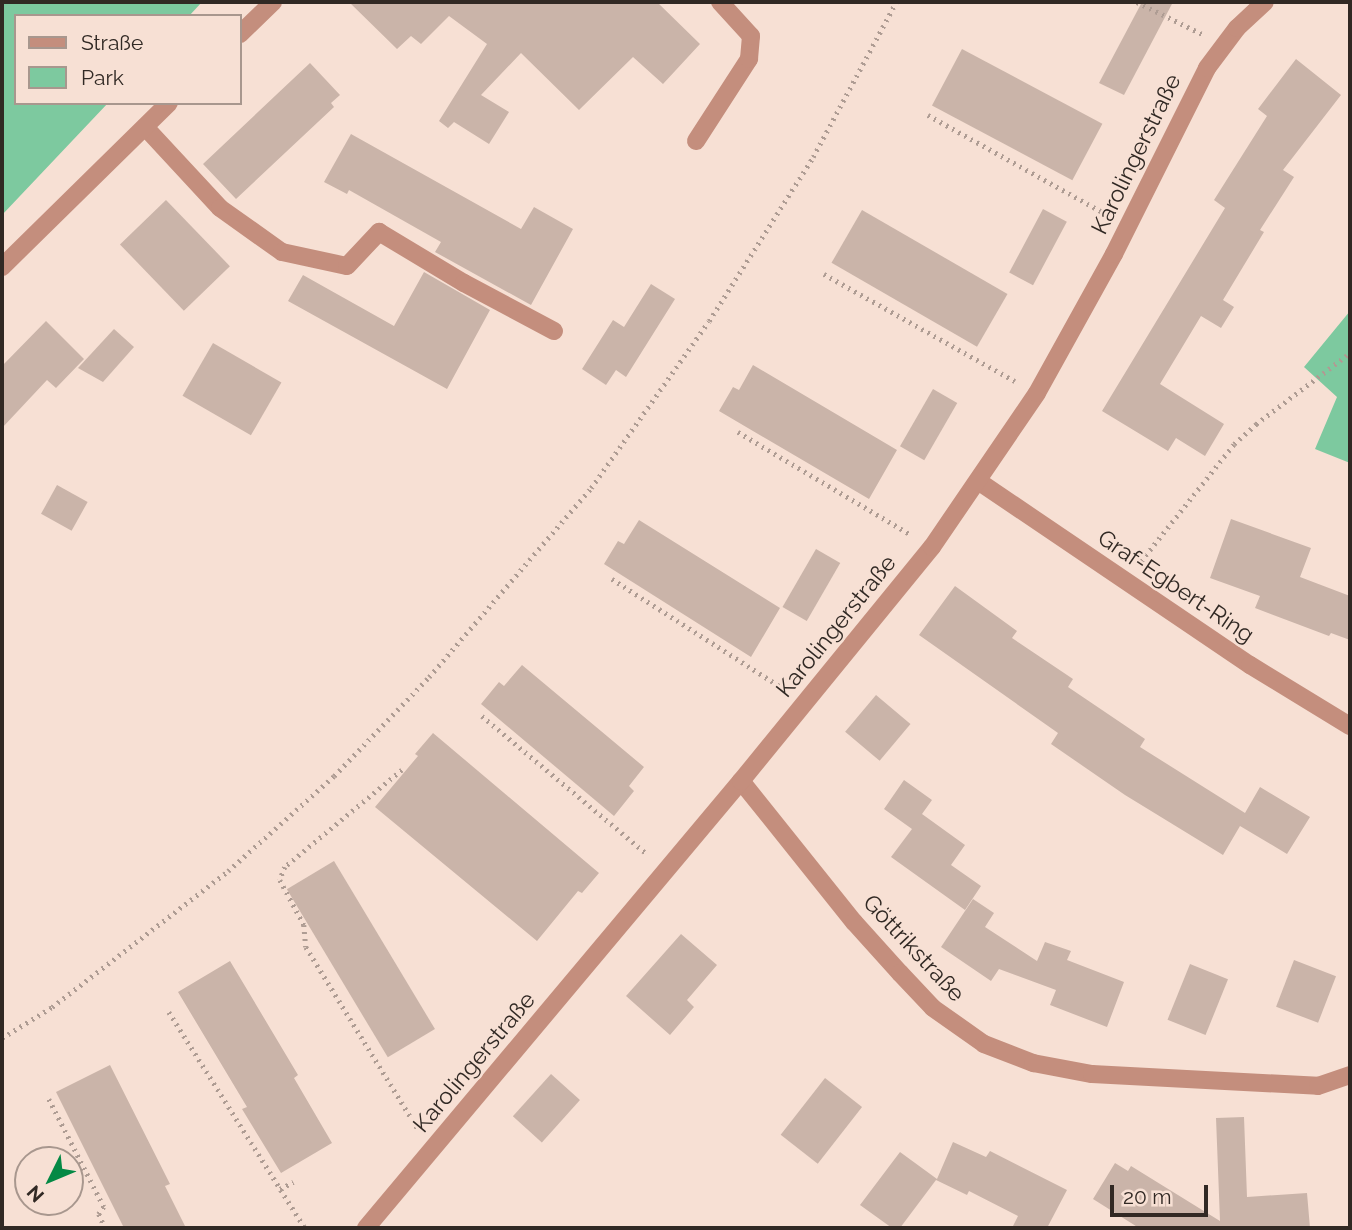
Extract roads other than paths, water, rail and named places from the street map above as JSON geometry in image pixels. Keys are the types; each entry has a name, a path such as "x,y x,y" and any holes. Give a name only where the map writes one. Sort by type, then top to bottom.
{"street":[{"path":"242,32 273,2"},
{"path":"696,141 749,59 751,36 720,2"},
{"name":"Karolingerstraße","path":"366,1228 806,703 932,547 1037,393 1128,226 1188,102 1224,44 1265,2"},
{"path":"2,267 167,105"},
{"path":"145,127 220,208 282,252 347,266 379,232 464,283 554,331"},
{"name":"Graf-Egbert-Ring","path":"978,481 1124,582 1281,685 1350,726"},
{"name":"Göttrikstraße","path":"741,781 854,922 907,982 940,1013 984,1044 1033,1063 1092,1074 1318,1086 1350,1076"}]}
